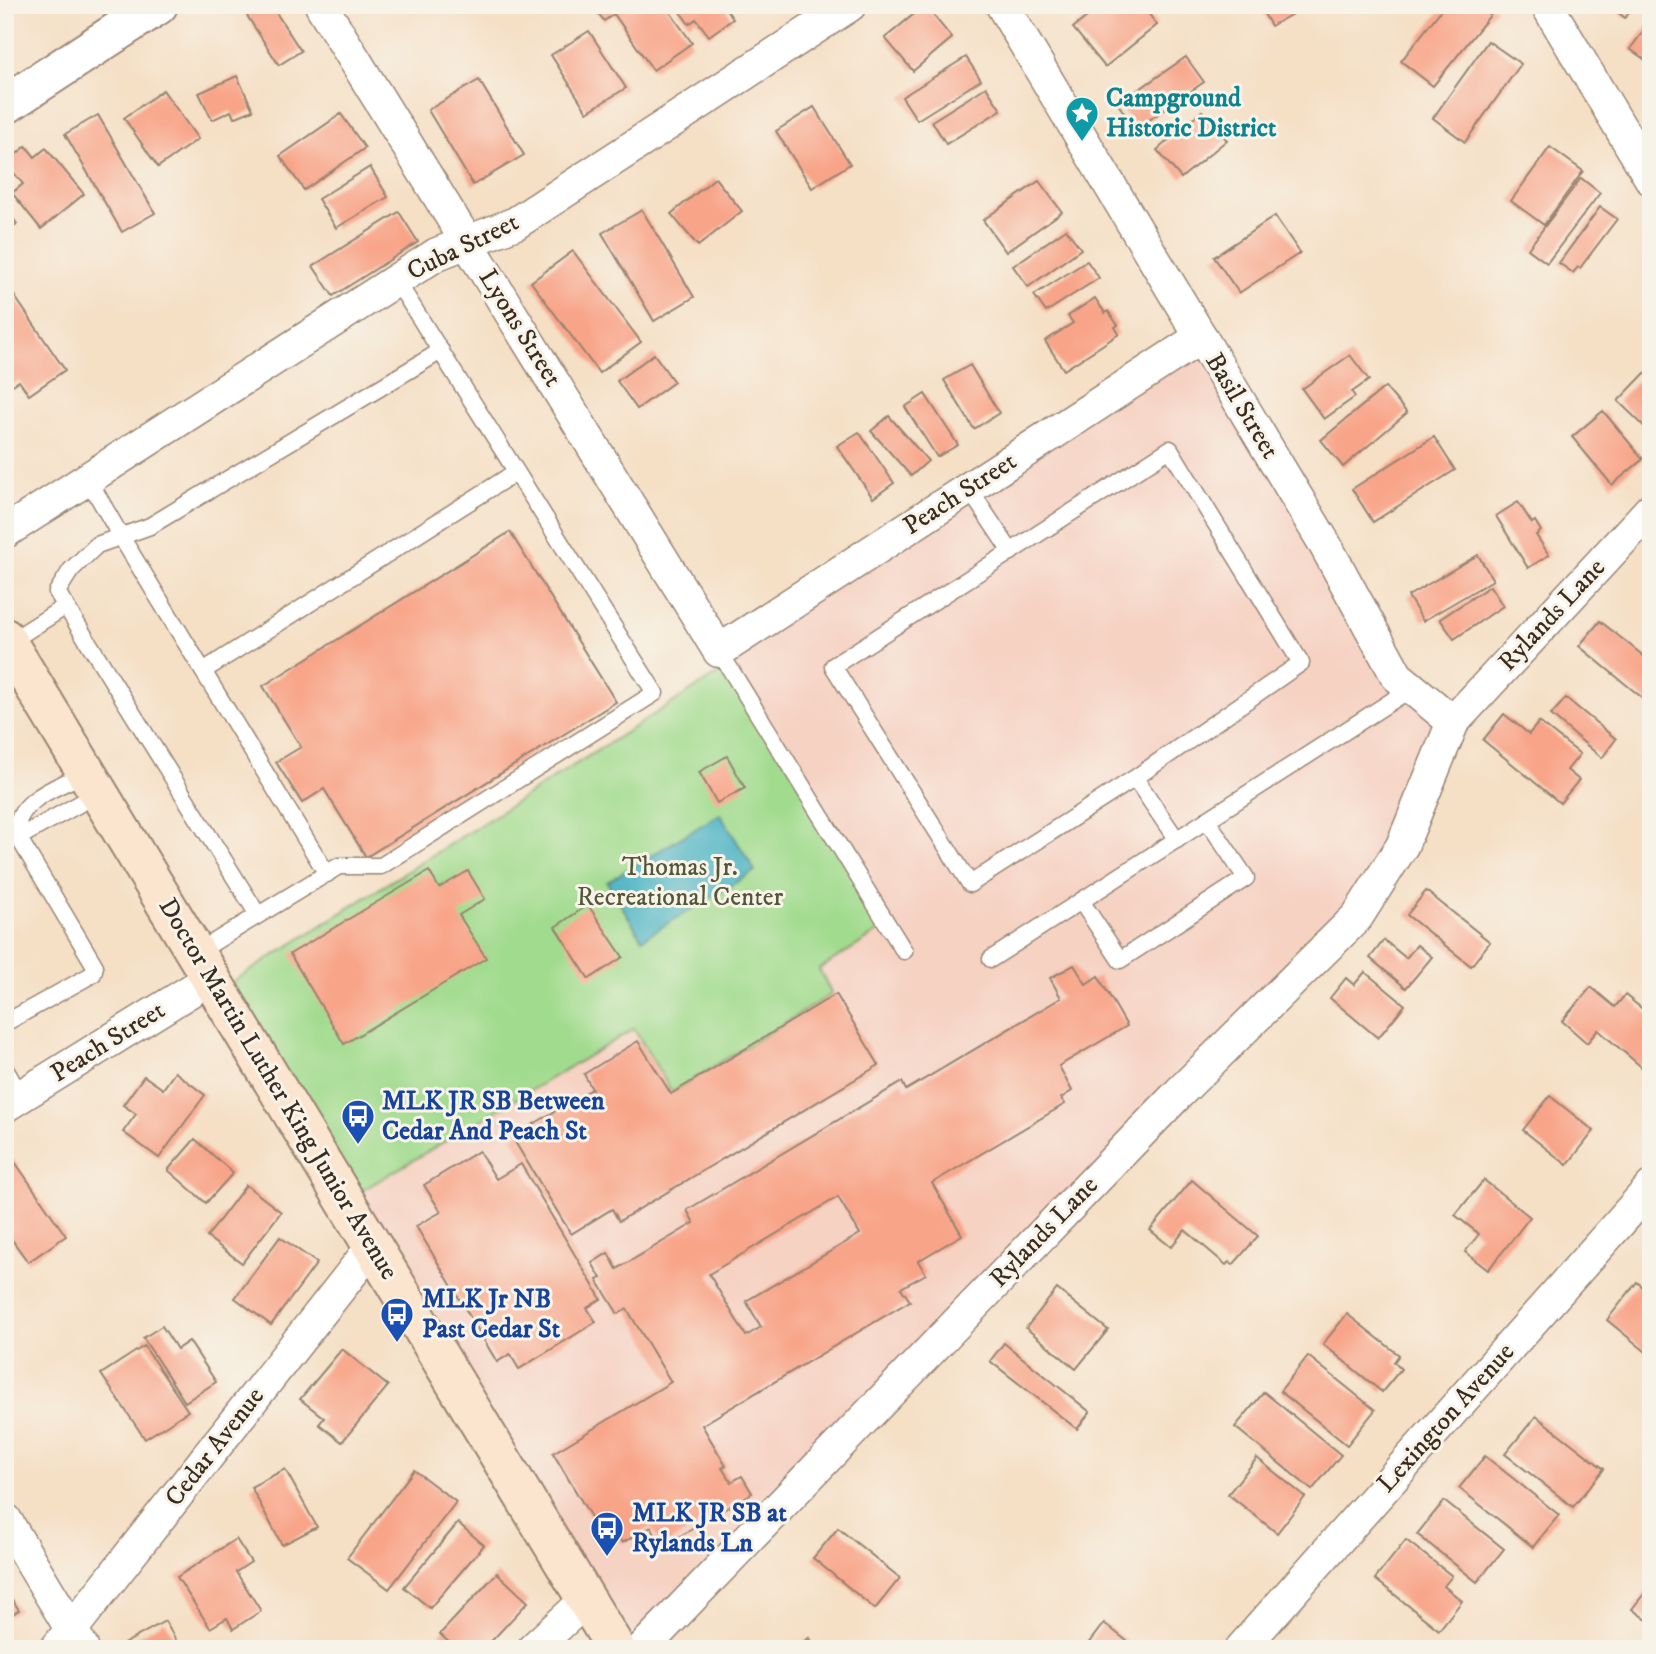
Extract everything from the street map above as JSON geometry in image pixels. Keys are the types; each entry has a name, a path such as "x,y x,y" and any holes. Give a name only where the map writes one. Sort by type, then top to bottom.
{"main road":[{"name":"Doctor Martin Luther King Junior Avenue","path":"7,640 616,1649"}],"street":[{"path":"5,105 158,5"},
{"name":"Lyons Street","path":"321,5 719,652"},
{"name":"Cuba Street","path":"5,532 437,254 516,223 850,5"},
{"path":"1547,5 1651,179"},
{"name":"Basil Street","path":"1011,9 1323,541 1397,676 1453,722"},
{"name":"Peach Street","path":"719,652 1201,337"},
{"name":"Rylands Lane","path":"642,1649 1171,1100 1357,917 1402,845 1453,722 1651,509"},
{"name":"Peach Street","path":"13,1101 203,966"},
{"name":"Lexington Avenue","path":"1241,1649 1651,1187"},
{"name":"Cedar Avenue","path":"70,1642 373,1246"},
{"path":"5,1519 70,1642"},
{"path":"533,1649 586,1600"}],"lane":[{"path":"203,966 258,915 339,866 381,866 655,693 396,279"},
{"path":"258,915 58,592 71,570 97,545 150,526 441,351"},
{"path":"1170,449 1301,663 1135,778 970,884 833,666 1170,449"},
{"path":"203,671 516,472"},
{"path":"88,479 120,536 327,874"},
{"path":"969,489 1011,552"},
{"path":"7,640 66,606"},
{"path":"719,652 904,951"},
{"path":"991,959 1412,688"},
{"path":"1135,778 1177,840"},
{"path":"5,1023 93,974 95,966 17,835 16,828 29,804 37,798 93,783"},
{"path":"17,835 23,835 93,783"},
{"path":"1081,901 1120,960 1246,878 1207,820"},
{"path":"5,1069 13,1101"}],"shaded area":[{"path":"1201,337 1397,676 1453,722 1357,917 642,1649 616,1649 346,1200 634,1029 832,994 818,969 719,651"}],"green space":[{"name":"Thomas Jr. Recreational Center","path":"729,667 888,926 819,969 832,994 672,1092 634,1029 346,1200 218,991"}],"water":[{"path":"720,814 755,871 642,939 607,882"}],"building":[{"path":"240,5 271,5 301,51 279,65"},
{"path":"592,5 665,5 692,43 653,70 614,14 604,21"},
{"path":"675,5 723,5 733,19 709,36 696,19 689,24"},
{"path":"925,5 952,38 913,71 885,38"},
{"path":"1102,5 1142,5 1157,25 1105,67 1073,28"},
{"path":"1259,5 1308,5 1271,26"},
{"path":"1445,5 1492,5 1496,8 1433,86 1401,61"},
{"path":"1609,5 1635,5 1625,18"},
{"path":"1651,21 1651,64 1630,49"},
{"path":"589,31 626,88 587,112 551,55"},
{"path":"1488,41 1521,64 1465,142 1433,118"},
{"path":"966,57 981,80 917,120 902,97"},
{"path":"1186,57 1204,82 1136,129 1118,104"},
{"path":"237,76 253,110 234,118 231,111 212,120 199,93"},
{"path":"479,80 524,155 473,185 428,110"},
{"path":"986,87 1001,110 946,144 932,121"},
{"path":"163,90 198,139 158,167 124,118"},
{"path":"814,107 850,164 812,188 776,131"},
{"path":"1202,111 1227,140 1181,178 1157,150"},
{"path":"341,114 365,148 304,190 280,156"},
{"path":"98,115 155,213 122,232 65,134"},
{"path":"26,146 35,157 46,148 84,194 41,229 12,193 23,184 6,163"},
{"path":"1550,147 1583,171 1544,225 1511,201"},
{"path":"370,167 388,197 336,228 318,199"},
{"path":"715,178 742,211 698,246 671,214"},
{"path":"1581,178 1600,193 1547,263 1528,249"},
{"path":"1039,181 1062,212 1006,252 983,220"},
{"path":"5,207 17,224 5,232"},
{"path":"1600,207 1617,219 1580,268 1573,273 1559,263"},
{"path":"642,210 694,297 654,321 602,233"},
{"path":"399,212 418,242 333,296 313,266"},
{"path":"1275,216 1300,253 1239,293 1214,257"},
{"path":"1066,229 1081,249 1028,287 1013,266"},
{"path":"573,251 641,342 599,373 531,282"},
{"path":"1087,261 1099,278 1046,312 1034,295"},
{"path":"5,282 65,370 29,395 19,381 5,390"},
{"path":"1095,298 1105,313 1108,311 1118,325 1115,327 1119,334 1064,370 1045,341 1073,323 1068,316"},
{"path":"654,354 674,382 637,409 617,381"},
{"path":"1350,355 1369,380 1352,392 1355,397 1324,419 1302,389"},
{"path":"970,365 999,413 974,429 944,380"},
{"path":"1645,373 1651,379 1651,433 1618,401"},
{"path":"1385,387 1407,413 1343,467 1321,440"},
{"path":"925,394 958,445 937,457 905,407"},
{"path":"1603,411 1643,459 1612,485 1572,437"},
{"path":"889,416 928,461 911,476 871,431"},
{"path":"859,432 894,483 873,498 837,446"},
{"path":"1434,437 1455,470 1373,522 1352,489"},
{"path":"1518,502 1541,531 1536,535 1549,555 1528,568 1496,516"},
{"path":"510,532 616,702 366,857 324,789 302,803 276,762 301,747 263,686"},
{"path":"1478,555 1493,580 1423,621 1408,596"},
{"path":"1490,586 1503,606 1454,639 1440,619"},
{"path":"1600,621 1651,662 1651,705 1579,646"},
{"path":"1566,698 1616,739 1602,758 1551,715"},
{"path":"1504,714 1529,734 1539,722 1580,754 1567,770 1579,780 1560,803 1483,740"},
{"path":"727,756 745,788 717,803 699,772"},
{"path":"429,871 439,888 468,871 485,899 459,915 486,958 344,1044 290,954"},
{"path":"1426,891 1490,942 1471,966 1407,915"},
{"path":"588,905 623,957 589,979 555,927"},
{"path":"1384,940 1406,958 1417,945 1432,957 1406,988 1370,958"},
{"path":"1074,965 1086,984 1098,976 1127,1026 1059,1066 1072,1091 1061,1098 1065,1104 932,1183 962,1235 918,1261 926,1274 901,1288 910,1301 702,1425 726,1466 722,1468 731,1482 742,1476 752,1493 662,1547 651,1527 622,1543 615,1532 604,1539 553,1453 671,1382 627,1309 618,1314 597,1280 601,1278 592,1263 608,1253 617,1269 694,1223 687,1210 902,1082 906,1090 1061,998 1050,978","holes":["838,1197 860,1234 746,1301 761,1327 746,1336 709,1274"]},
{"path":"1365,972 1405,1005 1378,1038 1330,998 1346,978 1354,985"},
{"path":"1591,987 1615,1007 1625,995 1651,1016 1651,1075 1598,1030 1587,1043 1562,1021"},
{"path":"836,994 879,1065 619,1221 612,1209 571,1234 512,1137 592,1089 584,1074 638,1041 671,1094"},
{"path":"175,1072 205,1095 159,1158 123,1132 136,1114 123,1105 144,1076 163,1089"},
{"path":"1550,1096 1594,1131 1567,1165 1523,1130"},
{"path":"195,1139 233,1173 206,1203 168,1170"},
{"path":"479,1151 496,1179 521,1164 601,1299 587,1308 596,1322 519,1369 510,1354 497,1362 416,1226 441,1212 424,1185"},
{"path":"13,1159 66,1236 28,1262 5,1230 5,1164"},
{"path":"1192,1180 1258,1236 1233,1265 1229,1262 1226,1265 1185,1230 1171,1247 1150,1230"},
{"path":"1484,1180 1530,1217 1488,1270 1465,1252 1479,1234 1455,1215"},
{"path":"246,1185 281,1212 242,1263 207,1237"},
{"path":"280,1237 317,1263 271,1325 235,1298"},
{"path":"1637,1282 1651,1294 1651,1356 1607,1320"},
{"path":"1057,1289 1108,1330 1076,1369 1026,1328"},
{"path":"1347,1314 1399,1355 1394,1362 1401,1369 1382,1392 1323,1344"},
{"path":"162,1326 177,1349 189,1341 216,1382 185,1402 143,1338"},
{"path":"1004,1343 1090,1412 1077,1429 990,1361"},
{"path":"144,1346 188,1411 145,1439 101,1374"},
{"path":"342,1349 388,1386 342,1442 319,1424 324,1418 300,1399"},
{"path":"1308,1356 1375,1410 1347,1445 1280,1391"},
{"path":"1264,1392 1341,1455 1312,1490 1235,1427"},
{"path":"1536,1416 1604,1469 1573,1507 1505,1454"},
{"path":"1485,1456 1559,1515 1533,1547 1459,1488"},
{"path":"1257,1458 1305,1497 1277,1533 1228,1494"},
{"path":"285,1469 317,1527 282,1545 251,1487"},
{"path":"414,1470 456,1502 389,1589 347,1558"},
{"path":"1444,1501 1504,1549 1477,1582 1417,1534"},
{"path":"458,1523 484,1545 430,1608 404,1587"},
{"path":"838,1528 900,1578 875,1609 813,1558"},
{"path":"236,1539 251,1562 236,1572 261,1611 233,1629 227,1618 210,1628 177,1577"},
{"path":"1406,1540 1452,1576 1444,1586 1462,1601 1439,1630 1375,1579"},
{"path":"497,1573 528,1602 484,1649 456,1649 440,1634"},
{"path":"1651,1585 1651,1623 1632,1609"},
{"path":"5,1589 19,1610 5,1619"},
{"path":"165,1621 181,1649 124,1649 122,1645"},
{"path":"1104,1623 1137,1649 1084,1649"},
{"path":"809,1638 817,1649 796,1649"}],"place":[{"name":"Campground Historic District","path":"1082,143"},
{"name":"MLK JR SB Between Cedar And Peach St","path":"358,1146"},
{"name":"MLK Jr NB Past Cedar St","path":"397,1344"},
{"name":"MLK JR SB at Rylands Ln","path":"607,1558"}]}
